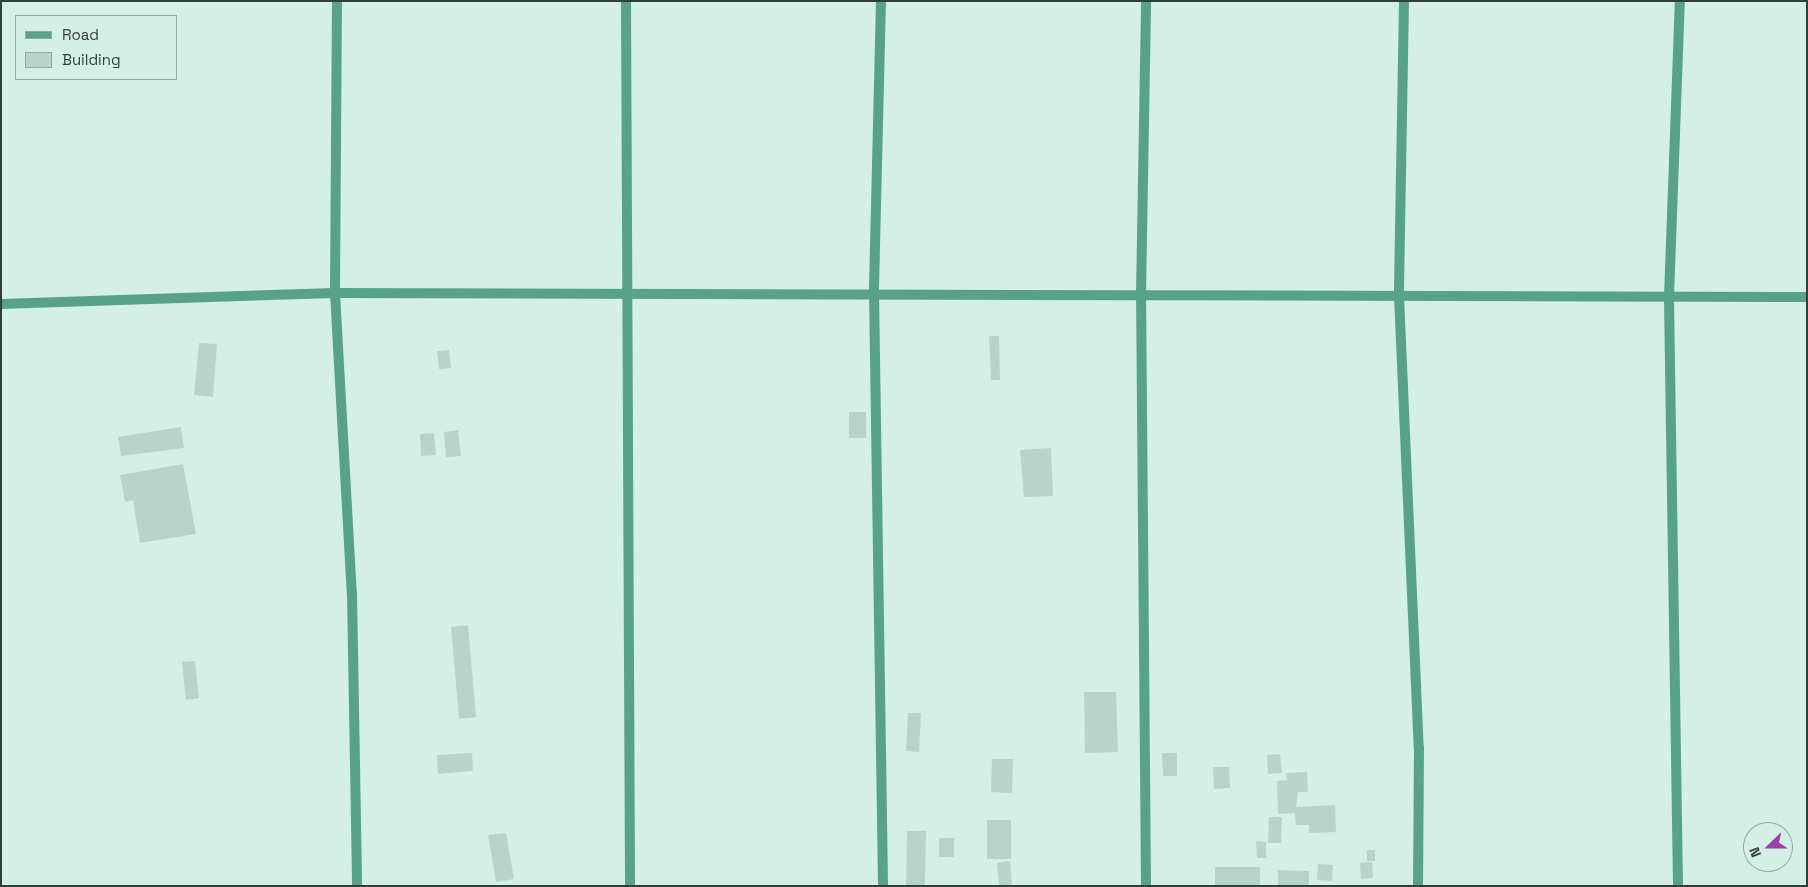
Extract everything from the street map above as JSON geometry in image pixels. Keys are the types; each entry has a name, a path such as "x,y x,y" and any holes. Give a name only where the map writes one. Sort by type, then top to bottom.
{"street":[{"path":"337,1 335,293 352,593 357,886"},
{"path":"626,1 625,297 630,886"},
{"path":"881,1 874,291 884,886"},
{"path":"1146,1 1141,294 1146,886"},
{"path":"1404,1 1399,296 1419,748 1418,886"},
{"path":"1678,886 1669,297 1680,1"},
{"path":"1,304 335,293 625,297 874,291 1399,296 1807,297"}],"building":[{"path":"989,336 999,336 1000,380 991,380"},
{"path":"199,343 217,344 213,397 194,395"},
{"path":"449,350 451,368 439,369 437,351"},
{"path":"849,412 866,412 866,438 849,438"},
{"path":"181,427 184,448 121,456 118,437"},
{"path":"458,430 461,456 446,457 444,432"},
{"path":"434,433 436,455 421,456 420,434"},
{"path":"1051,448 1053,496 1024,497 1020,450"},
{"path":"183,464 196,534 140,543 133,500 125,502 120,475"},
{"path":"468,625 476,717 459,719 451,627"},
{"path":"195,661 199,698 186,700 182,662"},
{"path":"1084,692 1116,692 1118,752 1085,753"},
{"path":"908,713 921,713 919,752 906,751"},
{"path":"472,753 473,771 438,774 437,755"},
{"path":"1162,753 1177,753 1177,776 1163,776"},
{"path":"1280,754 1282,773 1268,774 1267,755"},
{"path":"992,759 1013,759 1012,793 991,792"},
{"path":"1213,767 1229,767 1230,788 1214,789"},
{"path":"1307,772 1308,792 1298,792 1296,807 1335,805 1336,832 1309,833 1309,825 1296,825 1295,813 1278,814 1277,781 1287,780 1286,773"},
{"path":"1269,817 1282,817 1281,843 1268,843"},
{"path":"987,820 1011,820 1011,859 987,859"},
{"path":"907,831 926,831 925,885 906,885"},
{"path":"506,833 514,879 496,882 488,835"},
{"path":"939,838 954,838 954,857 939,857"},
{"path":"1256,841 1266,842 1266,858 1257,858"},
{"path":"1367,850 1375,850 1375,861 1367,861"},
{"path":"1010,861 1012,886 999,886 997,863"},
{"path":"1372,862 1373,878 1361,879 1360,863"},
{"path":"1318,864 1333,865 1332,881 1317,880"},
{"path":"1215,867 1260,867 1260,886 1215,886"},
{"path":"1278,870 1309,871 1309,886 1278,886"}]}
